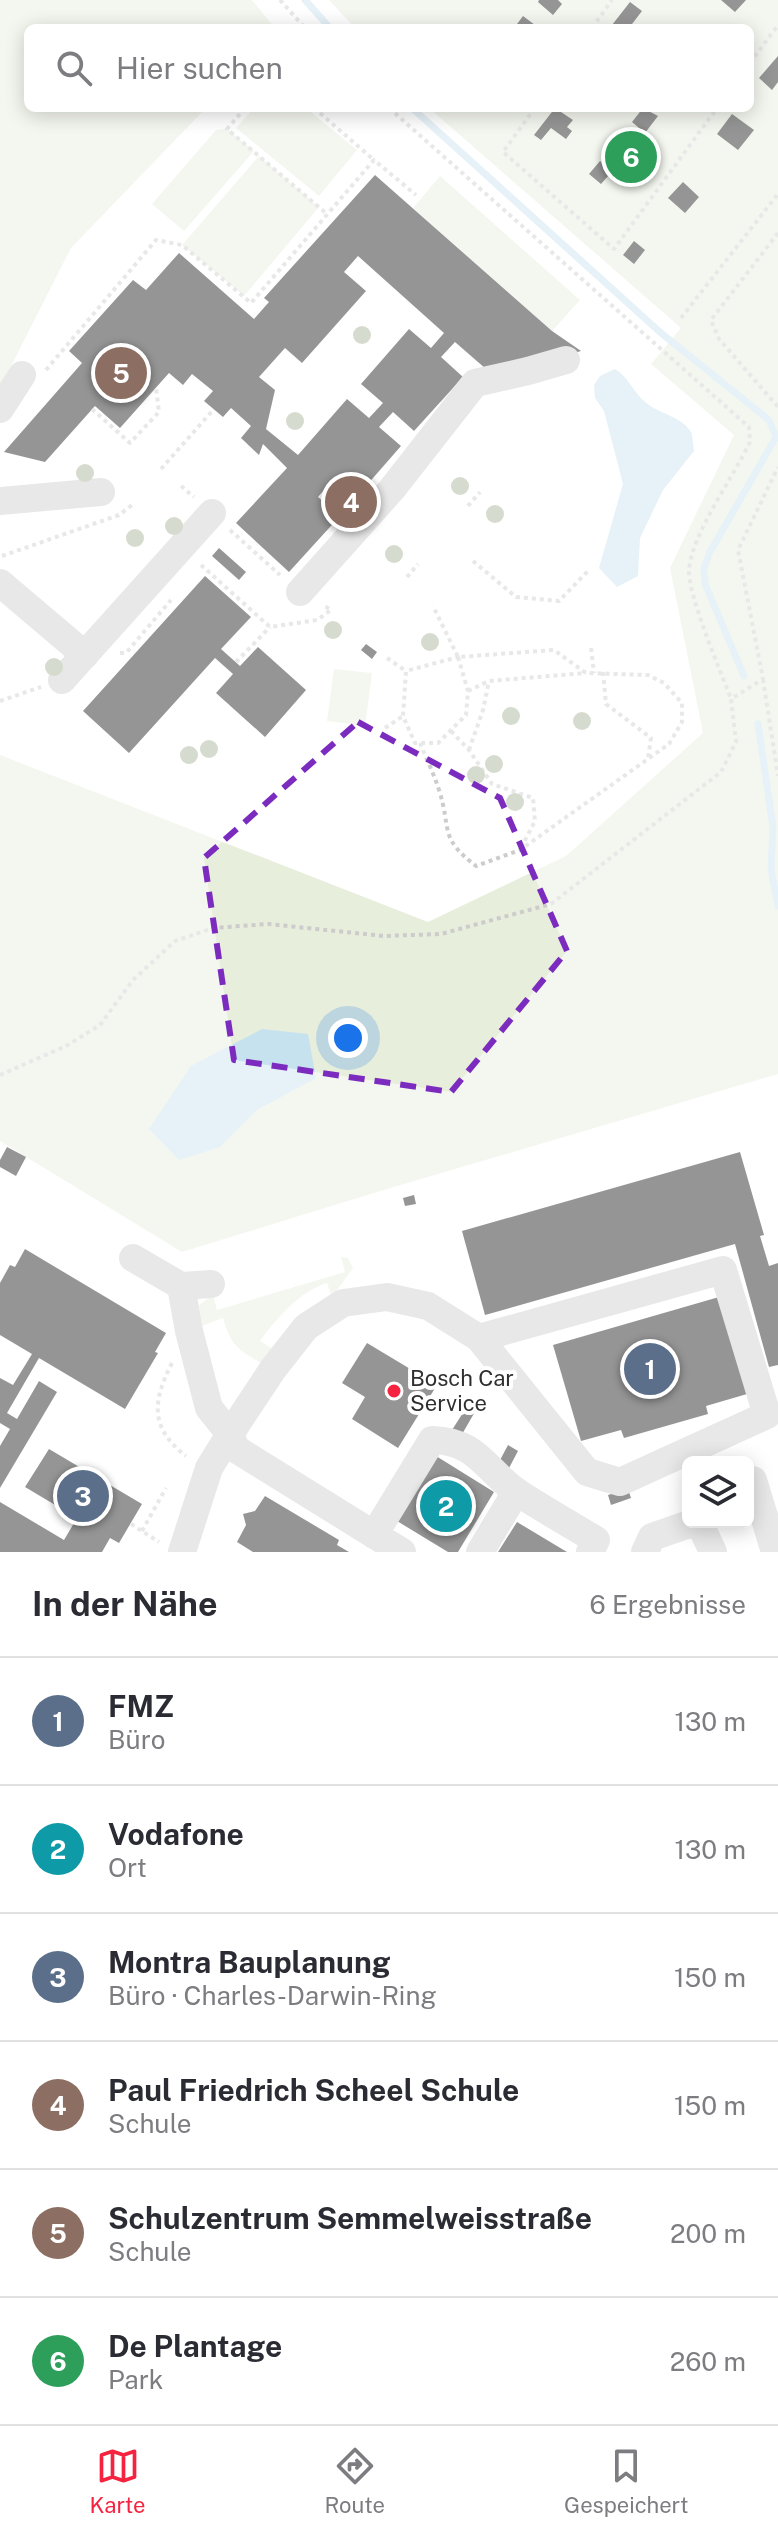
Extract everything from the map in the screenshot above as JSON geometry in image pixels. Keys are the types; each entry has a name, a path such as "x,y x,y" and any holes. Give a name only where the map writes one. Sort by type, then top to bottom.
{"street":[{"path":"300,592 392,489 475,383 566,360"},
{"path":"0,409 31,376"},
{"path":"0,501 101,492"},
{"path":"62,680 212,513"},
{"path":"0,583 85,655"},
{"path":"133,1258 181,1286 211,1284"},
{"path":"174,1549 209,1468 238,1445 273,1369 306,1327 343,1303 387,1297 428,1306 479,1338 587,1472 620,1482 767,1415 723,1270 479,1338"},
{"path":"181,1286 209,1408 238,1445 402,1552"},
{"path":"374,1535 432,1440 453,1441 480,1458 516,1492 596,1540 590,1552"},
{"path":"238,1445 275,1448"},
{"path":"754,1483 775,1552"},
{"path":"480,1552 516,1492"},
{"path":"645,1552 652,1537 682,1527"},
{"path":"700,1528 713,1552"}],"path":[{"path":"280,0 301,24"},
{"path":"595,24 612,0"},
{"path":"754,58 778,25"},
{"path":"242,112 227,129 327,214"},
{"path":"319,112 416,195"},
{"path":"0,1075 66,1046 100,1025 133,980 175,941 213,928 268,924 384,936 441,934 551,904 721,772 736,742 731,699 697,606 689,571 697,540 750,442 749,427 394,112"},
{"path":"532,112 503,152 614,249 714,112"},
{"path":"31,376 156,240 182,245 251,303 374,160"},
{"path":"681,318 778,194"},
{"path":"778,233 711,320 719,339 778,407"},
{"path":"92,409 130,443 159,412 156,388"},
{"path":"161,469 214,409"},
{"path":"778,467 738,550 778,776"},
{"path":"181,486 300,592 331,610 317,620 270,627 236,662"},
{"path":"468,506 480,492"},
{"path":"0,557 119,515 132,505"},
{"path":"181,547 270,627"},
{"path":"473,561 516,597 559,601 588,571"},
{"path":"407,577 418,564"},
{"path":"406,671 403,716 415,743 438,743 466,715 468,691 458,657 433,606"},
{"path":"591,648 594,673"},
{"path":"387,658 406,671 458,657 554,650 586,673"},
{"path":"420,743 440,791 448,836 457,851 476,866 520,850 669,744 682,722 682,703 664,683 648,675 603,672 489,681 468,691"},
{"path":"603,672 606,704 651,738 648,760"},
{"path":"731,699 763,679"},
{"path":"0,701 62,680"},
{"path":"469,750 489,681"},
{"path":"385,728 403,716"},
{"path":"451,731 469,750 492,784 533,798 535,821 520,850"},
{"path":"189,1331 161,1384 156,1413 167,1441 194,1462"},
{"path":"142,1531 166,1488"},
{"path":"131,1524 174,1549"}],"highlighted area":[{"path":"358,722 500,798 567,951 451,1092 234,1060 204,858"}],"green space":[{"path":"0,0 252,0 272,24 24,24 24,112 202,112 71,248 0,383"},
{"path":"329,0 778,0 778,1074 182,1252 0,1141 0,755 428,922 566,856 703,733 670,568 734,435 651,364 681,328 434,112 754,112 754,24 351,24"},
{"path":"250,112 311,112 357,150 319,196 236,128"},
{"path":"227,129 254,151 184,231 152,204 216,130"},
{"path":"259,156 319,207 244,296 182,245"},
{"path":"440,176 580,300 552,331 413,208"},
{"path":"334,669 372,673 365,726 327,721"},
{"path":"341,1257 348,1258 353,1268 332,1297 327,1283 307,1292 281,1315 260,1341 276,1351 267,1367 234,1343 223,1318 202,1326 199,1305 213,1295 217,1310 345,1272"}],"water":[{"path":"615,369 644,401 687,427 692,434 694,451 663,490 640,538 638,576 617,587 599,568 623,484 604,411 595,398 594,385 600,376"},
{"path":"262,1029 308,1034 316,1078 257,1110 220,1147 179,1160 149,1129 191,1066"}],"building":[{"path":"539,0 558,0 562,4 553,15"},
{"path":"721,0 746,0 735,12"},
{"path":"630,2 642,11 632,24 613,24"},
{"path":"523,16 534,24 517,24"},
{"path":"778,56 778,82 772,90 759,78"},
{"path":"552,112 561,112 573,120 567,127 572,131 566,139 551,128 541,140 534,135"},
{"path":"640,112 658,116 645,133 632,122"},
{"path":"732,114 754,130 738,150 717,134"},
{"path":"600,161 608,167 605,171 609,175 601,184 589,174"},
{"path":"375,175 552,331 581,351 528,367 486,369 455,342 441,357 463,377 414,431 393,412 379,427 401,446 352,502 330,483 318,497 340,516 289,572 236,523 287,468 263,444 259,455 241,438 251,426 231,408 223,417 204,401 213,391 192,374 183,385 169,373 120,428 95,406 45,462 4,452 82,363 69,351 133,280 146,290 179,253 254,319 269,302 264,298","holes":["358,256 444,333 431,348 409,329 361,384 383,403 369,418 347,399 298,455 266,429 275,390 259,377 285,348 302,363 366,291 344,272"]},
{"path":"683,182 699,197 685,213 668,198"},
{"path":"634,241 645,250 634,264 623,255"},
{"path":"219,548 246,572 239,580 212,556"},
{"path":"205,576 251,617 221,649 240,666 258,647 306,690 265,737 216,693 233,674 215,658 129,753 83,711"},
{"path":"366,644 377,652 372,659 361,650"},
{"path":"7,1147 26,1157 16,1176 0,1167"},
{"path":"740,1152 764,1235 760,1236 769,1266 778,1263 778,1365 769,1367 735,1244 485,1315 462,1231"},
{"path":"414,1195 416,1204 405,1206 403,1198"},
{"path":"25,1249 166,1333 155,1352 158,1353 125,1409 39,1358 7,1413 17,1419 39,1381 57,1392 0,1488 0,1446 10,1429 0,1423 0,1378 13,1385 32,1354 0,1335 0,1283 10,1265 15,1267"},
{"path":"719,1297 747,1394 706,1406 708,1414 624,1438 621,1430 581,1441 553,1345"},
{"name":"Bosch Car Service","path":"367,1343 437,1385 398,1448 352,1419 365,1397 342,1383"},
{"path":"468,1405 476,1410 461,1436 452,1430"},
{"path":"508,1445 518,1451 509,1468 499,1462"},
{"path":"49,1449 142,1504 119,1543 110,1538 102,1552 0,1552 0,1502 64,1540 77,1518 25,1487"},
{"path":"436,1456 494,1492 458,1552 448,1552 397,1521"},
{"path":"628,1489 631,1498 611,1505 608,1495"},
{"path":"265,1496 339,1540 337,1545 349,1552 253,1552 237,1542 246,1525 243,1514 255,1511"},
{"path":"517,1522 567,1552 498,1552"}],"waterway":[{"path":"305,0 326,24"},
{"path":"416,112 661,333 769,420 776,437 710,552 704,568 705,584 744,676"},
{"path":"758,724 773,827 771,869 778,906"}],"place":[{"name":"De Plantage","path":"631,157"},
{"name":"Schulzentrum Semmelweisstraße","path":"121,373"},
{"name":"Paul Friedrich Scheel Schule","path":"351,502"},
{"name":"FMZ","path":"650,1369"},
{"name":"Bosch Car Service","path":"394,1391"},
{"name":"Montra Bauplanung","path":"83,1496"},
{"name":"Vodafone","path":"446,1506"}]}
